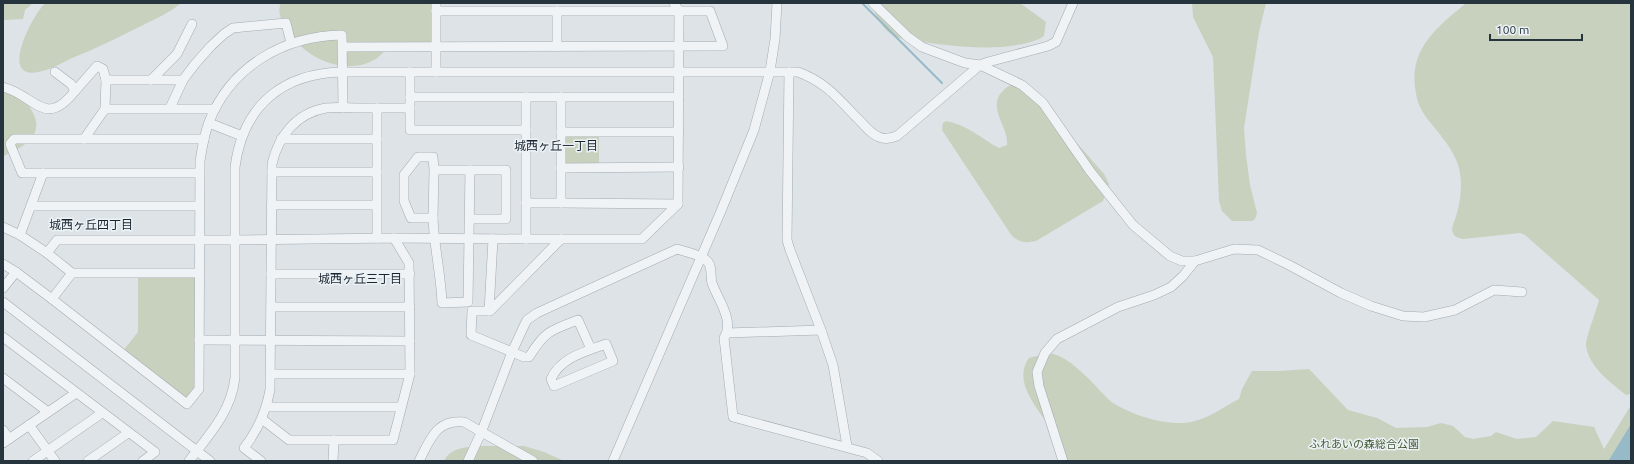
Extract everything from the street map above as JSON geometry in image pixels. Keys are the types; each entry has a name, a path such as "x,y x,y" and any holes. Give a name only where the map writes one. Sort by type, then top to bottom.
{"street":[{"path":"47,253 57,240 271,240 376,238 642,239 678,204 679,11 674,3"},
{"path":"613,461 701,258 754,130 770,71 775,39 777,3"},
{"path":"873,3 908,37 922,47 965,63 980,65 1022,85 1043,103 1090,171 1133,225 1170,256 1182,261 1195,261 1234,249 1258,250 1289,264 1341,293 1371,306 1403,316 1424,317 1455,310 1494,290 1522,292"},
{"path":"189,461 222,417 229,405 234,390 235,167 237,152 249,121 263,103 283,86 306,76 329,72 798,72 820,82 832,91 873,134 884,138 897,136 980,65 1048,46 1056,42 1073,3"},
{"path":"342,47 436,46 679,47 723,46 710,11 575,7 557,11 540,7 436,7 436,46 436,72"},
{"path":"557,11 557,47"},
{"path":"170,108 184,80 195,64 211,46 233,28 286,23 291,43"},
{"path":"151,80 177,54 192,24"},
{"path":"3,264 52,299 187,404 199,389 199,173 204,139 215,109 221,98 235,80 250,66 267,54 291,43 307,38 342,36 343,108"},
{"path":"3,87 10,89 34,103 50,109 59,107 76,91 97,66 103,69 106,80 105,109 84,139"},
{"path":"55,72 71,84 76,91"},
{"path":"410,72 410,130 526,130"},
{"path":"789,72 787,240 833,365 847,446"},
{"path":"106,80 184,80"},
{"path":"410,97 679,97"},
{"path":"526,97 526,239"},
{"path":"561,97 561,203"},
{"path":"261,461 244,448 255,433 267,407 271,374 271,205 274,155 286,131 301,118 316,111 326,108 410,108"},
{"path":"376,238 377,108"},
{"path":"105,109 215,109"},
{"path":"209,123 242,136"},
{"path":"561,132 679,132"},
{"path":"199,173 22,173 10,144 14,139 204,139"},
{"path":"281,139 376,139"},
{"path":"433,218 411,218 404,201 404,175 418,157 433,157 434,239 441,284 442,303 468,302 470,170"},
{"path":"561,168 679,167"},
{"path":"434,170 506,170 506,219 470,219"},
{"path":"272,172 377,172"},
{"path":"20,235 43,174"},
{"path":"526,203 678,204"},
{"path":"271,205 376,205"},
{"path":"31,206 199,206"},
{"path":"3,227 20,235 47,253 72,273 199,273"},
{"path":"262,420 289,440 393,440 410,374 410,263 394,238"},
{"path":"489,311 493,239"},
{"path":"561,239 489,311 472,311 471,335 524,357 529,357 542,337 552,330 578,320 591,350"},
{"path":"468,461 482,433 512,352 528,320 537,313 677,249 706,260 710,265 712,284 727,320 727,333 724,338 733,417 867,452 878,461"},
{"path":"1063,461 1039,386 1037,372 1045,353 1057,339 1118,307 1154,295 1171,287 1183,276 1195,261"},
{"path":"3,288 16,272"},
{"path":"52,299 72,273"},
{"path":"271,274 410,274"},
{"path":"3,302 210,461"},
{"path":"271,307 410,307"},
{"path":"727,333 821,330"},
{"path":"3,337 155,452 143,461"},
{"path":"199,340 410,341"},
{"path":"606,344 613,361 554,386 551,379 555,370 562,363 591,350 606,344"},
{"path":"271,374 410,374"},
{"path":"3,378 48,412"},
{"path":"3,430 6,441 76,393"},
{"path":"267,407 401,407"},
{"path":"33,461 102,413"},
{"path":"419,461 437,430 446,423 455,421 464,422 533,461"},
{"path":"29,425 55,461"},
{"path":"88,461 128,433"},
{"path":"333,461 334,440"}],"green space":[{"path":"3,3 33,3 25,10 23,19 3,20"},
{"path":"45,3 181,3 155,19 56,66 38,72 27,72 21,67 20,58 22,46 32,22"},
{"path":"281,3 431,3 432,42 391,47 376,59 363,65 351,66 328,62 306,51 297,43 283,23 279,11"},
{"path":"871,3 1020,3 1046,22 1044,36 1032,42 999,47 962,47 901,38 892,35 884,27 875,13"},
{"path":"1192,3 1266,3 1259,32 1244,128 1250,185 1257,213 1255,219 1252,221 1232,221 1222,211 1219,201 1213,57 1193,17"},
{"path":"1466,3 1631,3 1631,394 1626,395 1607,379 1596,367 1588,353 1586,341 1599,300 1525,235 1520,233 1463,239 1458,238 1452,232 1460,198 1461,175 1451,149 1420,107 1417,100 1415,87 1415,73 1417,60 1428,39 1446,20"},
{"path":"1016,83 1061,125 1104,174 1109,184 1103,201 1036,241 1030,242 1021,241 1012,236 942,130 943,123 946,121 967,128 999,148 1007,145 1007,138 997,104 998,98 1004,90 1008,86"},
{"path":"3,91 19,96 25,100 34,115 36,130 29,141 23,146 3,156"},
{"path":"566,135 599,135 599,164 566,165 564,137"},
{"path":"138,276 195,276 197,387 186,399 123,351 138,332"},
{"name":"ふれあいの森総合公園","path":"1049,353 1061,357 1071,363 1110,401 1122,408 1153,420 1175,423 1185,423 1201,419 1239,399 1242,389 1252,371 1309,369 1348,410 1377,418 1396,428 1427,427 1441,423 1453,426 1465,437 1473,439 1491,436 1496,432 1517,439 1536,437 1553,421 1594,427 1604,449 1631,405 1631,461 1064,461 1061,446 1056,436 1033,403 1027,392 1024,380 1024,369 1029,358"},
{"path":"479,446 524,446 544,452 564,461 444,461 450,453 454,451"}],"water":[{"path":"1631,424 1631,461 1610,461 1609,460"}],"waterway":[{"path":"862,3 942,83"}],"district":[{"name":"城西ヶ丘一丁目","path":"556,145"},
{"name":"城西ヶ丘四丁目","path":"91,224"},
{"name":"城西ヶ丘三丁目","path":"360,278"}]}
